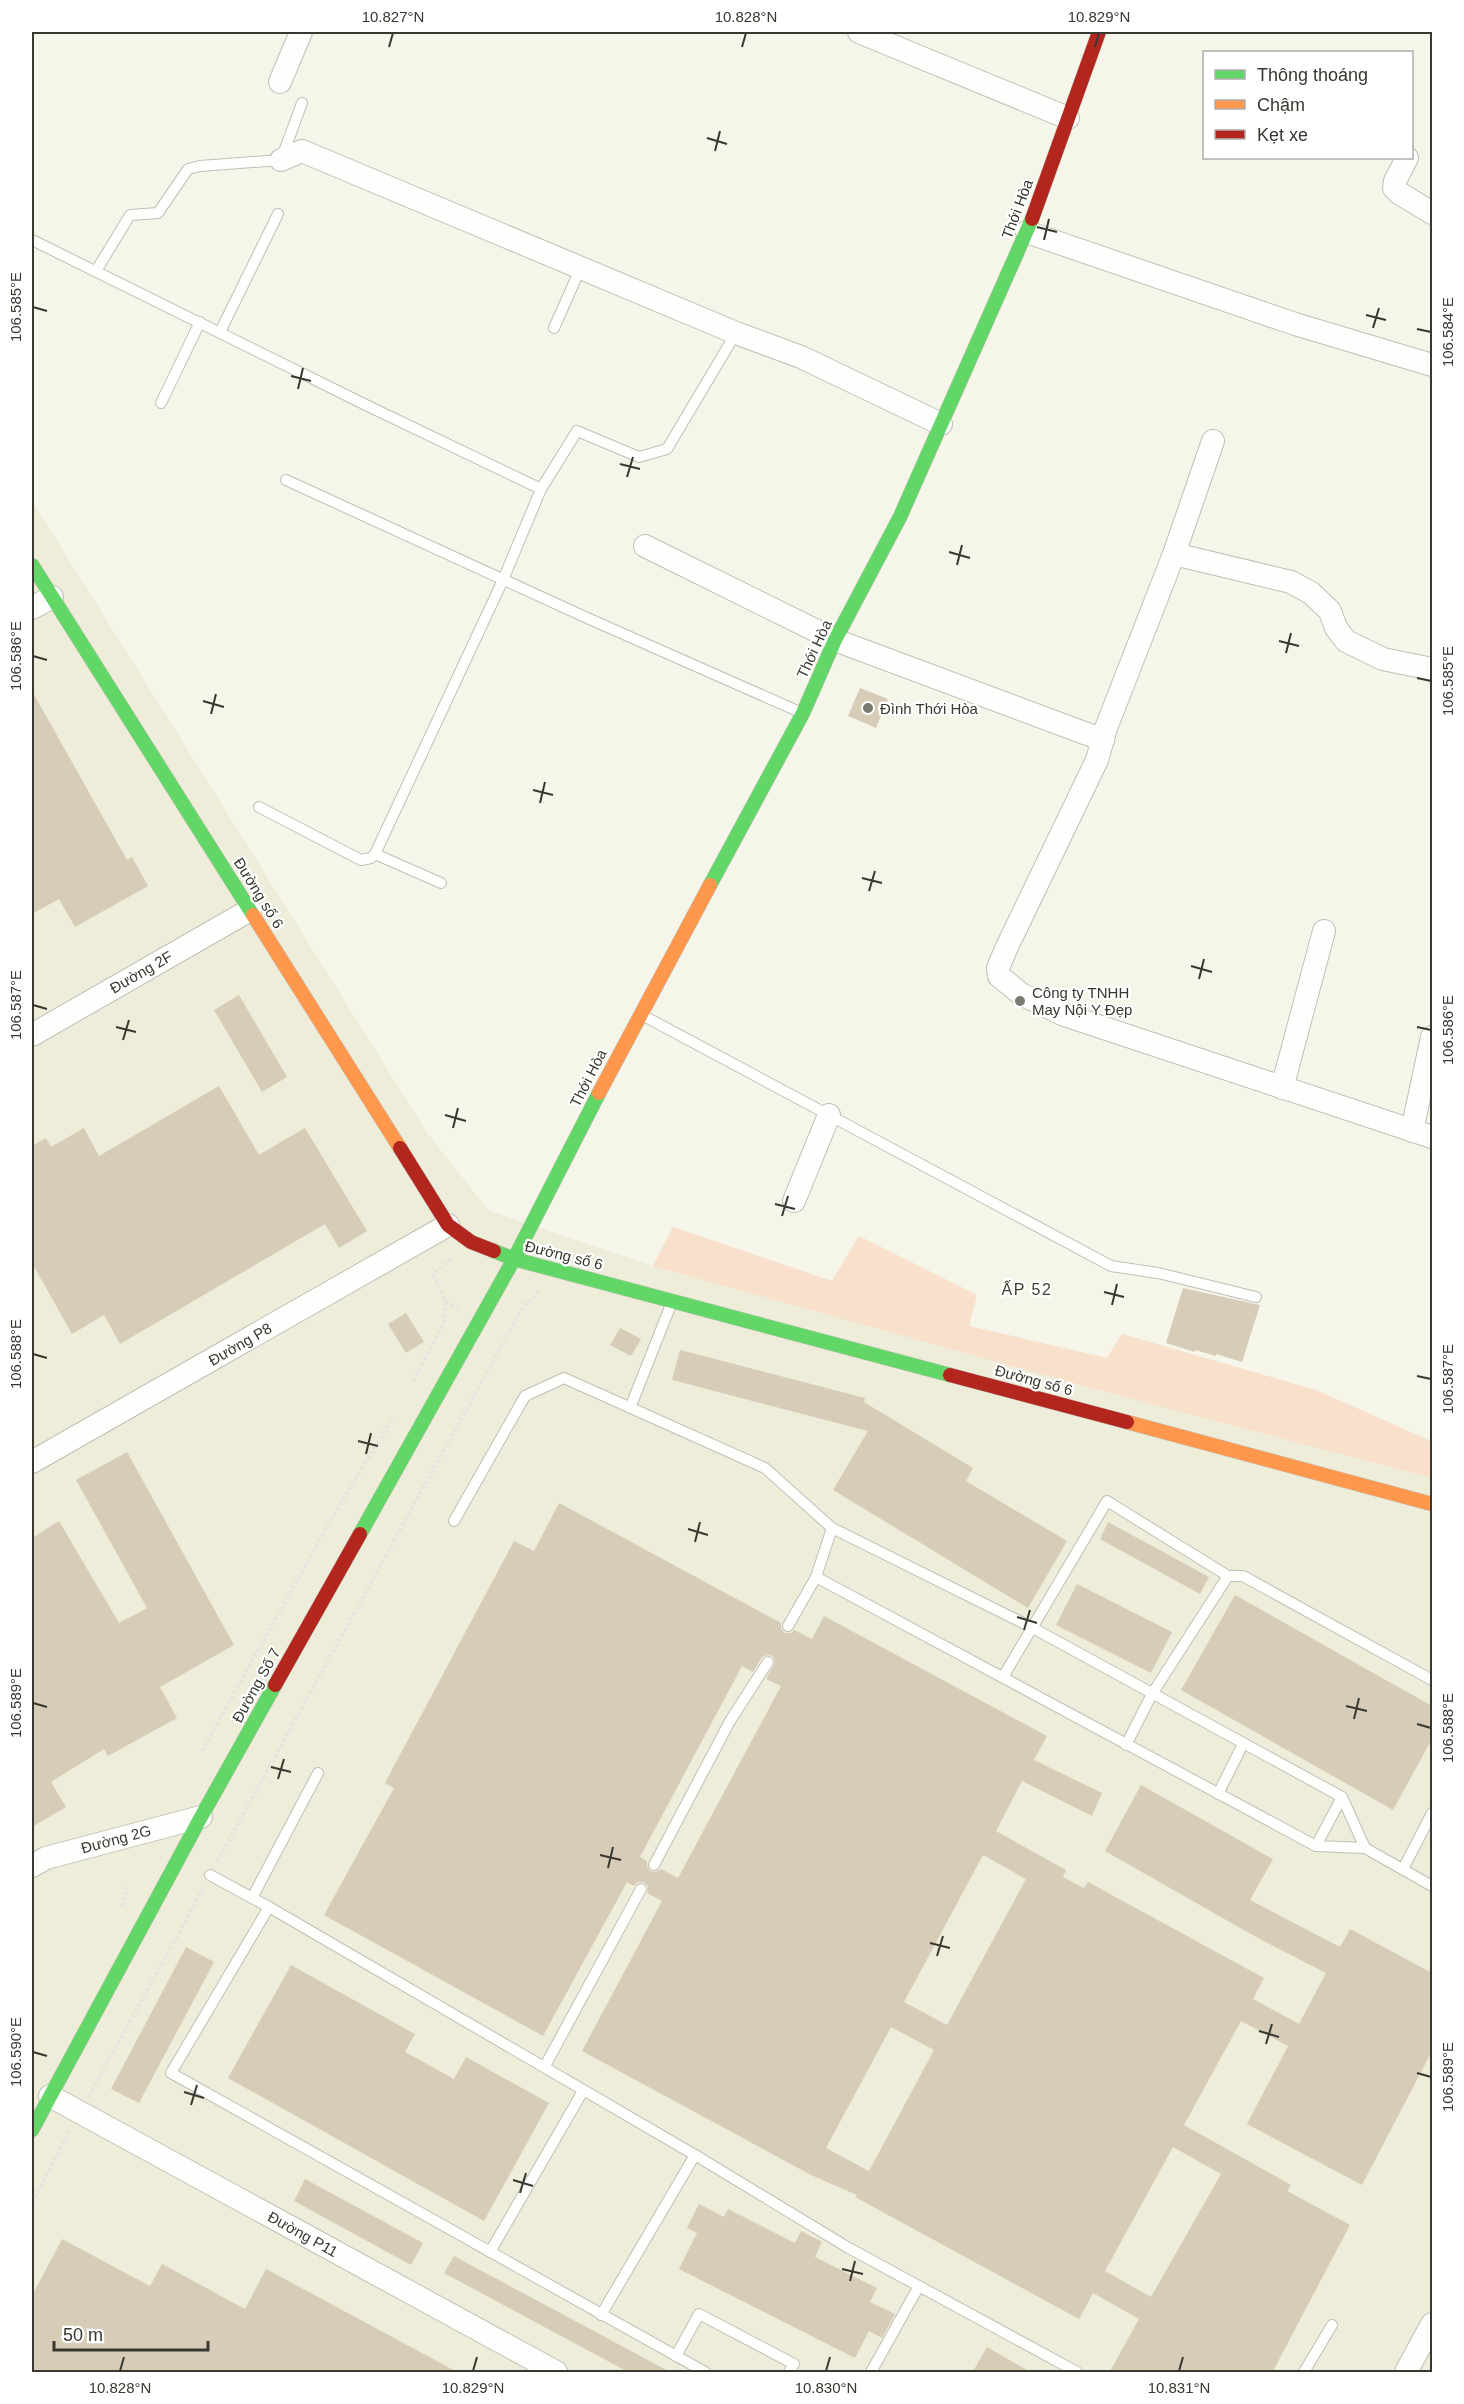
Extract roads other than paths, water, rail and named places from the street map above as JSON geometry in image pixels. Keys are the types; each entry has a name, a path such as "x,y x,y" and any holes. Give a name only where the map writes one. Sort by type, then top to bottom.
{"street":[{"path":"280,82 301,32"},
{"path":"859,32 1068,118"},
{"name":"Thới Hòa","path":"514,1259 640,1014 803,713 835,640 900,517 1027,232 1099,32"},
{"path":"280,160 302,151 736,333 801,357 941,424"},
{"path":"1406,159 1395,181 1394,188 1432,213"},
{"path":"1027,232 1295,324 1432,365"},
{"path":"1213,441 1174,554 1097,760 1006,949 998,968 999,976 1021,994 1062,1014 1422,1134 1432,1037"},
{"path":"645,546 835,640 1103,740"},
{"path":"1174,554 1291,582 1311,593 1330,611 1336,628 1346,641 1383,659 1432,669"},
{"name":"Đường số 6","path":"32,565 448,1225 471,1242 514,1259 1432,1504"},
{"path":"32,608 52,597"},
{"name":"Đường 2F","path":"32,1035 250,910"},
{"path":"1282,1088 1324,931"},
{"path":"794,1201 828,1115"},
{"name":"Đường P8","path":"32,1462 448,1225"},
{"name":"Đường Số 7","path":"32,2130 201,1817 514,1259"},
{"name":"Đường 2G","path":"32,1866 46,1858 201,1817"},
{"name":"Đường P11","path":"50,2096 556,2373"},
{"path":"1406,2373 1432,2324"}],"lane":[{"path":"96,271 130,215 158,213 188,169 200,166 280,160 302,104"},
{"path":"220,332 278,214"},
{"path":"32,240 541,489"},
{"path":"554,328 582,267"},
{"path":"161,403 200,322"},
{"path":"259,807 361,860 371,858 375,854 503,580 541,489 577,431 639,457 667,449 736,333"},
{"path":"286,480 503,580 803,713"},
{"path":"375,854 441,883"},
{"path":"640,1014 1111,1266 1158,1273 1257,1297"},
{"path":"630,1408 673,1300"},
{"path":"454,1521 525,1396 564,1378 765,1468 832,1528 1031,1627 1342,1797 1365,1848"},
{"path":"1003,1677 1107,1501 1228,1576 1243,1576 1432,1680"},
{"path":"788,1626 816,1577 832,1528"},
{"path":"1126,1745 1152,1694 1228,1576"},
{"path":"816,1577 1316,1846 1365,1848 1432,1886"},
{"path":"654,1865 730,1721 768,1662"},
{"path":"1218,1794 1243,1744"},
{"path":"252,1898 318,1773"},
{"path":"1316,1846 1342,1797"},
{"path":"1403,1869 1432,1813"},
{"path":"210,1875 545,2066 583,2091 695,2155 847,2247 1077,2373"},
{"path":"545,2066 641,1889"},
{"path":"268,1907 171,2073 705,2373"},
{"path":"490,2252 583,2091"},
{"path":"601,2315 695,2155"},
{"path":"871,2373 919,2286"},
{"path":"676,2356 699,2314 794,2364 789,2373"},
{"path":"1305,2373 1332,2325"}],"place":[{"name":"Đình Thới Hòa","path":"868,708"},
{"name":"Công ty TNHH May Nội Y Đẹp","path":"1020,1001"}],"district":[{"name":"ẤP 52","path":"1027,1289"}]}
